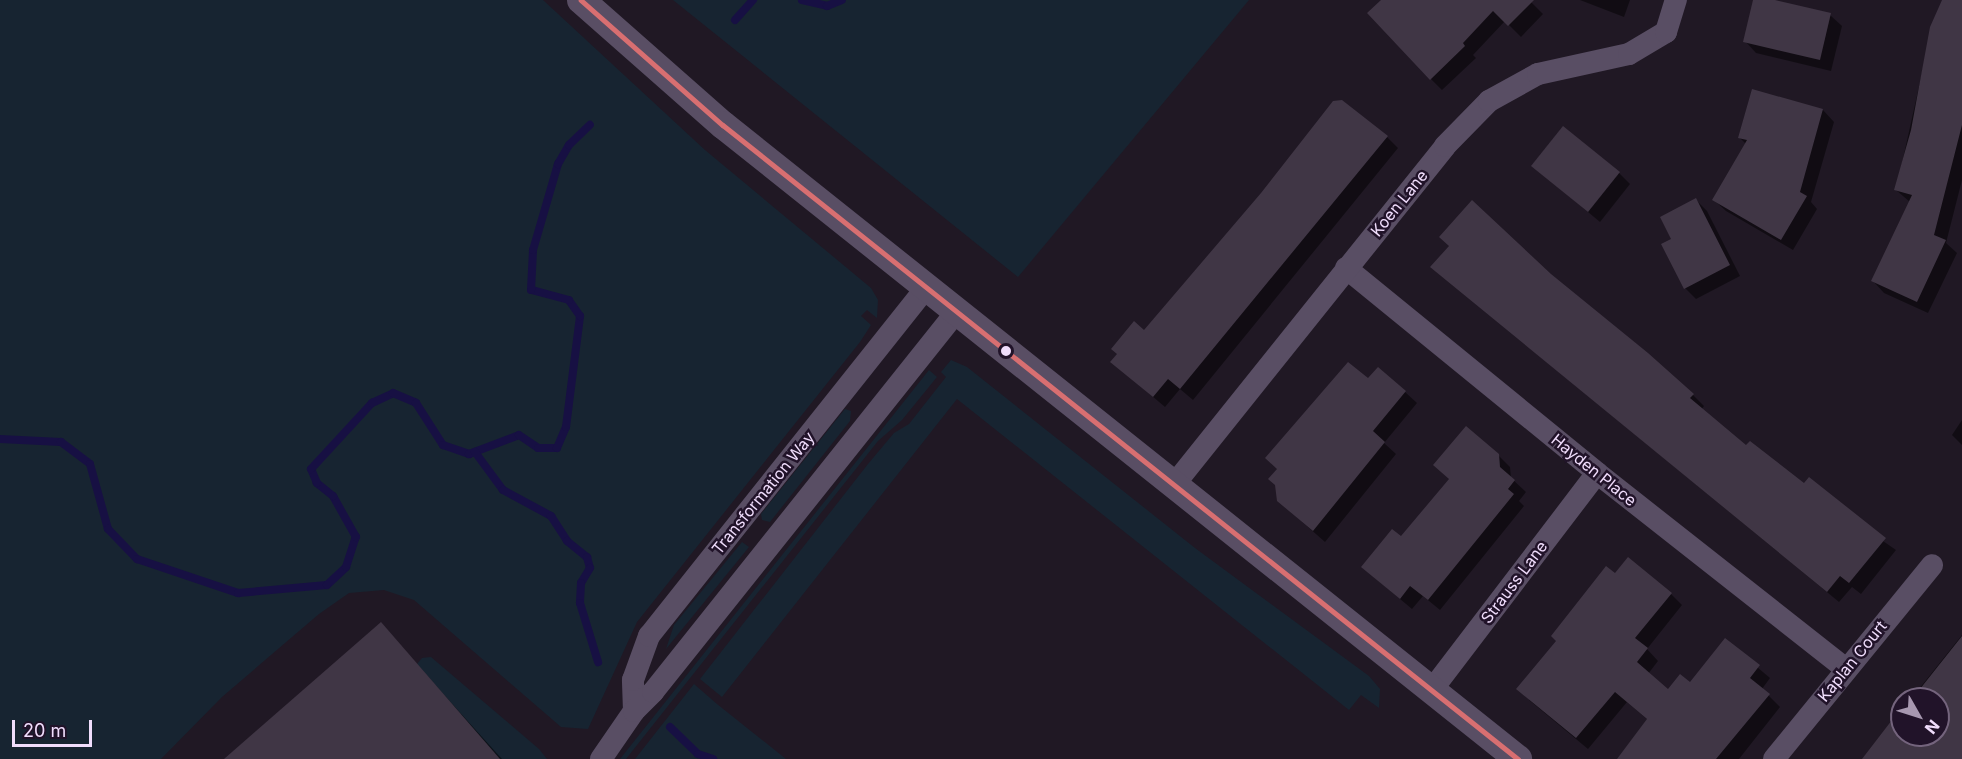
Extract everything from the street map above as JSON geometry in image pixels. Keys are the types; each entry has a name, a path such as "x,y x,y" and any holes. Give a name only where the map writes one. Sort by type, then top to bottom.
{"street":[{"path":"581,0 723,125 1518,759"},
{"name":"Koen Lane","path":"1173,486 1445,146 1489,101 1538,74 1629,54 1666,32 1676,0"},
{"name":"Hayden Place","path":"1346,268 1597,473 1845,668"},
{"name":"Transformation Way","path":"634,711 633,680 649,636 926,288"},
{"path":"601,759 634,711 653,692 956,313"},
{"name":"Strauss Lane","path":"1431,691 1597,473"},
{"name":"Kaplan Court","path":"1774,759 1845,668 1932,565"}],"shaded area":[{"path":"0,0 543,0 705,150 871,288 878,300 877,318 867,310 861,316 871,325 860,342 637,622 588,729 561,727 414,600 384,590 349,593 319,614 222,697 161,759 0,759"},
{"path":"673,0 1249,0 1018,277"},
{"path":"951,360 967,367 1195,548 1369,676 1380,689 1379,708 1361,695 1349,710 957,399 722,697 700,679 868,464 894,433 909,424 946,377 941,372"},
{"path":"929,370 937,377 902,420 878,441 626,759 620,759"},
{"path":"845,409 851,411 850,421 770,522 762,520 761,514"},
{"path":"742,542 749,547 666,649 674,625"},
{"path":"431,657 539,749 547,759 500,759 417,664 422,658"},
{"path":"694,684 717,704 786,759 635,759"}],"building":[{"path":"1381,0 1534,0 1508,26 1493,11 1463,43 1465,46 1430,80 1367,13"},
{"path":"1753,0 1775,0 1831,13 1820,60 1743,42"},
{"path":"1942,0 1962,0 1962,125 1934,235 1946,240 1917,302 1871,281 1912,195 1894,190 1911,130 1930,27"},
{"path":"1752,89 1823,109 1800,192 1807,196 1781,240 1712,200 1747,140 1738,138"},
{"path":"1342,100 1388,136 1180,389 1168,379 1153,397 1110,362 1117,354 1111,349 1134,321 1144,330 1261,193 1333,101"},
{"path":"1563,126 1620,172 1588,212 1531,166"},
{"path":"1696,198 1730,265 1684,289 1661,244 1671,239 1660,217"},
{"path":"1472,200 1551,274 1648,353 1694,394 1690,398 1746,445 1750,441 1804,483 1809,477 1886,538 1849,583 1840,576 1827,592 1430,267 1449,246 1439,237"},
{"path":"1348,362 1368,378 1378,367 1406,391 1373,431 1385,442 1313,531 1277,501 1275,485 1268,479 1277,469 1265,458"},
{"path":"1466,426 1499,454 1500,467 1515,480 1508,489 1514,494 1428,600 1410,586 1400,599 1361,567 1392,529 1401,536 1449,479 1433,465"},
{"path":"1628,557 1672,593 1635,638 1648,648 1637,662 1668,689 1680,674 1690,682 1725,638 1760,665 1750,678 1770,694 1716,759 1617,759 1647,719 1615,692 1576,738 1516,689 1556,641 1551,636 1606,566 1615,573"},
{"path":"381,622 500,759 224,759"},
{"path":"1962,636 1962,759 1862,759 1890,723 1890,747 1950,747 1950,687 1922,687"}],"waterway":[{"path":"735,20 753,0"},
{"path":"802,0 827,6 842,0"},
{"path":"0,439 61,442 90,464 108,529 137,559 238,593 327,585 346,567 356,537 333,496 317,483 311,469 372,403 393,393 416,403 443,445 469,454 519,435 538,448 557,448 566,427 580,316 569,300 531,290 533,250 558,164 569,145 590,125"},
{"path":"475,452 503,490 551,516 567,541 587,557 590,568 581,583 580,603 598,662"},
{"path":"670,727 698,754 713,759"}],"transit line":[{"path":"581,0 723,125 1518,759"}]}
